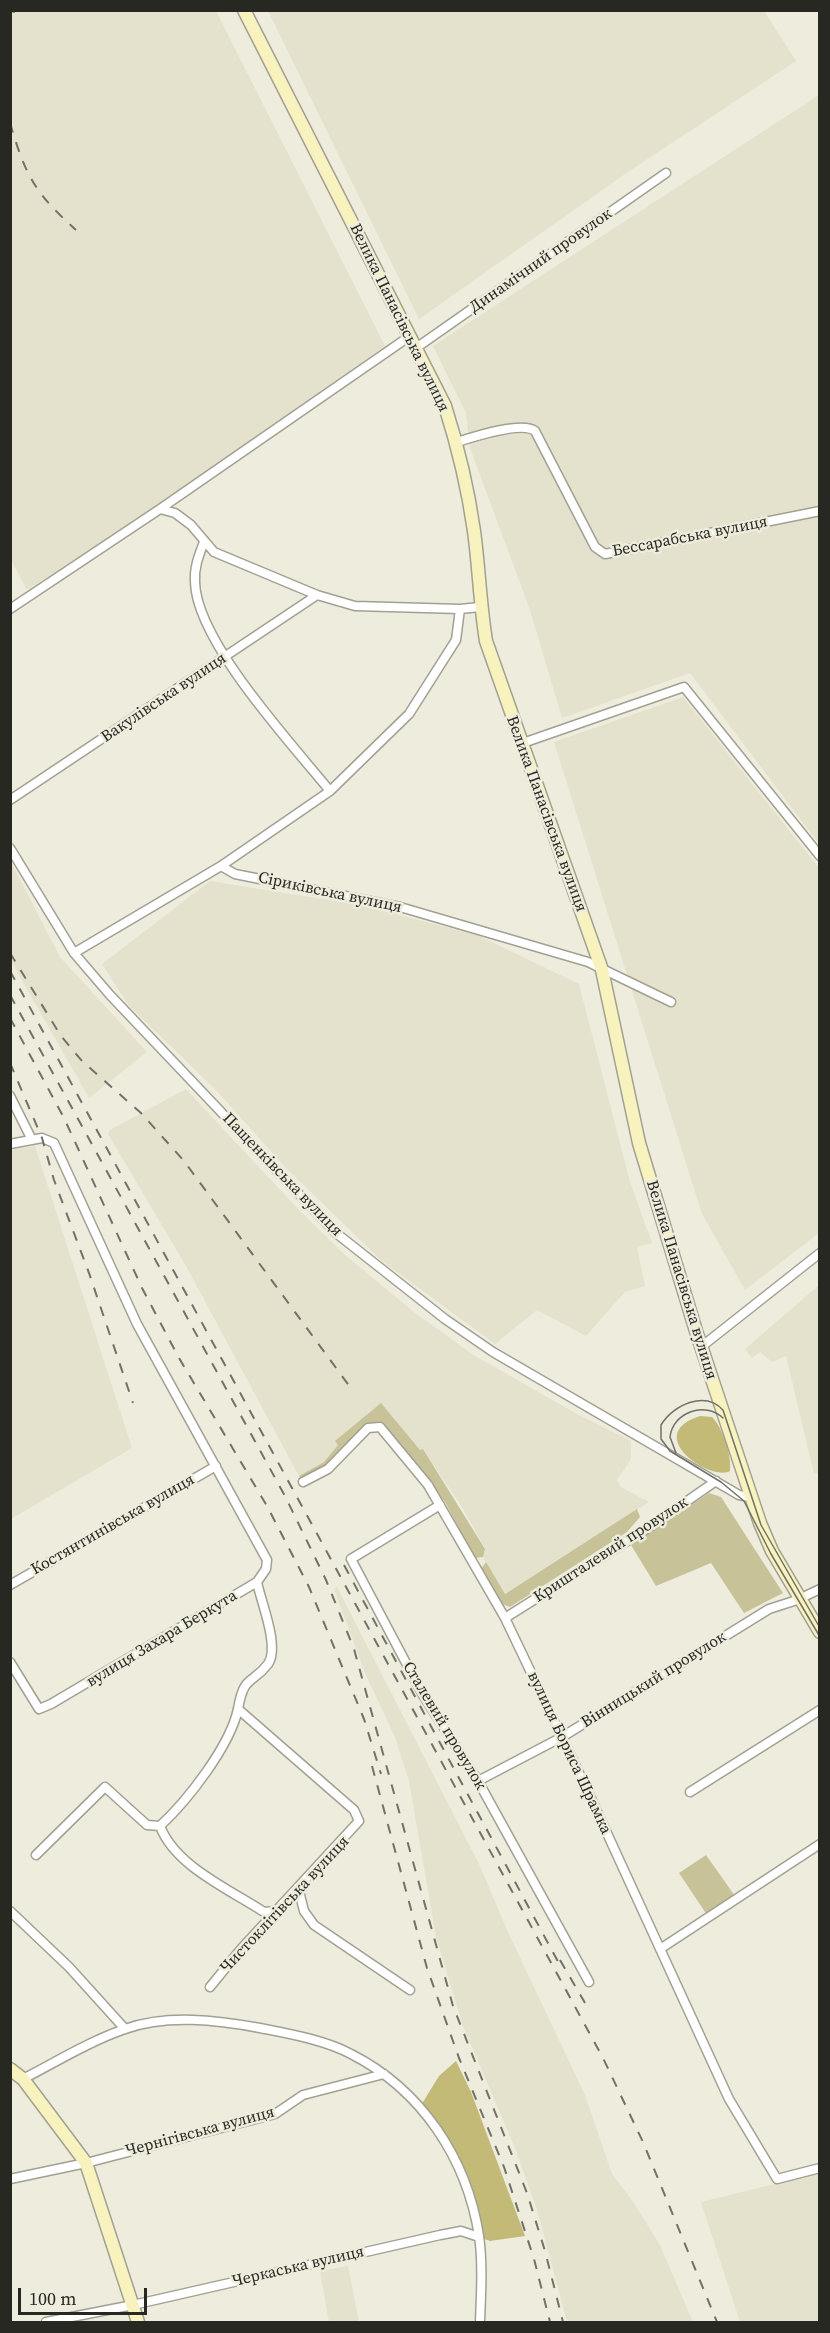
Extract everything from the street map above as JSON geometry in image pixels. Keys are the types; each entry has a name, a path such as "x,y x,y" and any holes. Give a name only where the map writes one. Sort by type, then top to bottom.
{"street":[{"name":"Велика Панасівська вулиця","path":"244,10 446,406 457,442 474,531 480,607 489,650 520,744 602,970 639,1143 701,1347 749,1497 772,1551 819,1632"},
{"name":"Динамічний провулок","path":"416,348 666,173"},
{"path":"10,609 160,509 410,336"},
{"name":"Бессарабська вулиця","path":"457,442 517,428 532,428 539,436 595,547 606,555 819,511"},
{"path":"160,509 175,513 191,525 214,552 317,595 355,606 460,609 480,607"},
{"path":"204,542 197,560 195,581 197,598 224,658 330,791"},
{"name":"Вакулівська вулиця","path":"10,800 317,595"},
{"path":"74,953 221,866 330,791 409,714 456,639 460,609"},
{"path":"520,744 684,687 819,856"},
{"name":"Пащенківська вулиця","path":"10,848 74,953 110,995 336,1233 445,1319 493,1352 739,1495 749,1497"},
{"name":"Сіриківська вулиця","path":"221,866 235,874 400,907 588,962 671,1002"},
{"path":"10,1096 32,1140"},
{"path":"10,1144 42,1138 54,1143 137,1324 216,1466"},
{"path":"701,1347 819,1252"},
{"name":"вулиця Бориса Шрамка","path":"303,1482 328,1469 368,1428 380,1427 428,1485 505,1618 729,2099 777,2179 819,2168"},
{"name":"вулиця Захара Беркута","path":"10,1662 39,1709 124,1662 257,1582 266,1569 264,1554 216,1466"},
{"name":"Костянтинівська вулиця","path":"10,1585 216,1466"},
{"name":"Кришталевий провулок","path":"505,1618 654,1524 716,1481"},
{"name":"Сталевий провулок","path":"440,1505 351,1559 423,1695 478,1781 589,1982"},
{"path":"36,1855 105,1787 147,1825 160,1826 173,1813 230,1735 241,1693 248,1680 268,1664 272,1654 273,1641 257,1582"},
{"name":"Вінницький провулок","path":"478,1781 562,1737 769,1609 799,1599 819,1589"},
{"name":"Чистоклітівська вулиця","path":"210,1987 359,1821 354,1810 238,1709"},
{"path":"690,1792 819,1710"},
{"path":"160,1826 165,1839 179,1857 264,1912 276,1911"},
{"path":"660,1949 819,1844"},
{"path":"298,1887 304,1911 314,1925 410,1990"},
{"path":"10,1911 69,1967 125,2029"},
{"path":"23,2079 125,2029 187,2020 232,2023 290,2034 350,2053 384,2074 412,2098 436,2127 462,2172 479,2237 480,2322"},
{"path":"10,2069 23,2079 86,2163 138,2322"},
{"name":"Чернігівська вулиця","path":"10,2179 86,2163 275,2114 303,2095 384,2074"},
{"name":"Черкаська вулиця","path":"46,2322 133,2305 451,2233 468,2231 479,2237"}],"shaded area":[{"path":"10,11 216,11 385,346 154,508 27,590 10,558"},
{"path":"268,11 764,11 796,61 628,172 419,319"},
{"path":"819,95 819,844 690,673 562,718 530,610 470,448 466,413 433,346"},
{"path":"683,697 819,868 819,1233 745,1290 702,1214 554,742"},
{"path":"11,862 60,957 147,1052 89,1098 11,961"},
{"path":"210,881 360,905 477,935 579,984 630,1182 652,1243 637,1247 645,1286 625,1292 586,1336 537,1310 495,1344 382,1261 287,1169 213,1087 129,1006 102,964"},
{"path":"186,1089 300,1211 344,1254 414,1312 472,1354 577,1414 631,1441 631,1459 617,1480 621,1487 649,1502 504,1594 483,1557 485,1548 462,1507 423,1449 420,1450 381,1403 336,1441 339,1445 324,1462 299,1476 186,1266 108,1134 110,1130"},
{"path":"35,1146 132,1448 11,1519 11,1150"},
{"path":"819,1285 820,1472 814,1474 786,1356 772,1362 760,1352 752,1358 745,1349"},
{"path":"381,1403 420,1450 423,1449 485,1549 483,1557 475,1558 445,1502 380,1425 366,1425 326,1468 302,1480 299,1476 324,1462 338,1445 335,1441"},
{"path":"700,1416 712,1417 720,1428 728,1450 730,1471 721,1473 709,1470 686,1455 679,1445 677,1434 684,1424"},
{"path":"709,1493 721,1497 783,1593 744,1613 711,1563 656,1586 631,1545"},
{"path":"637,1509 640,1517 627,1532 510,1607 502,1604 481,1569 486,1562 505,1594"},
{"path":"337,1587 480,1866 507,1930 585,2095 612,2174 632,2200 660,2245 693,2322 567,2322 537,2210 515,2148 463,2026 436,1937 409,1781 395,1737 365,1673 334,1589"},
{"path":"706,1855 735,1896 707,1915 679,1873"},
{"path":"456,2061 471,2092 525,2236 490,2241 479,2237 469,2192 420,2107 439,2076"},
{"path":"819,2173 819,2322 740,2322 701,2202"},
{"path":"348,2266 359,2322 329,2322 320,2271"}],"tram line":[{"path":"820,1628 761,1525 723,1410 716,1404 699,1401 690,1402 673,1411 661,1425 661,1439 670,1451 721,1482 744,1501 771,1554 820,1637"},
{"path":"676,1453 670,1437 672,1428 683,1416 699,1410 708,1410 723,1418"}],"railway":[{"path":"10,11 15,12"},
{"path":"10,123 21,157 34,183 41,194 76,230"},
{"path":"10,953 61,1036 82,1061 141,1113 184,1161 353,1391"},
{"path":"10,971 603,2058 643,2142 717,2322"},
{"path":"10,995 285,1496 326,1580 354,1649 453,2006 527,2193 563,2322"},
{"path":"10,1018 64,1118 142,1288 179,1358 267,1506 309,1587 364,1719 381,1774"},
{"path":"10,1063 42,1138 54,1180 89,1273 133,1403"},
{"path":"344,1565 562,1969"},
{"path":"372,1766 427,1968 459,2058 504,2167 534,2259 550,2322"},
{"path":"560,1960 585,2003"}]}
